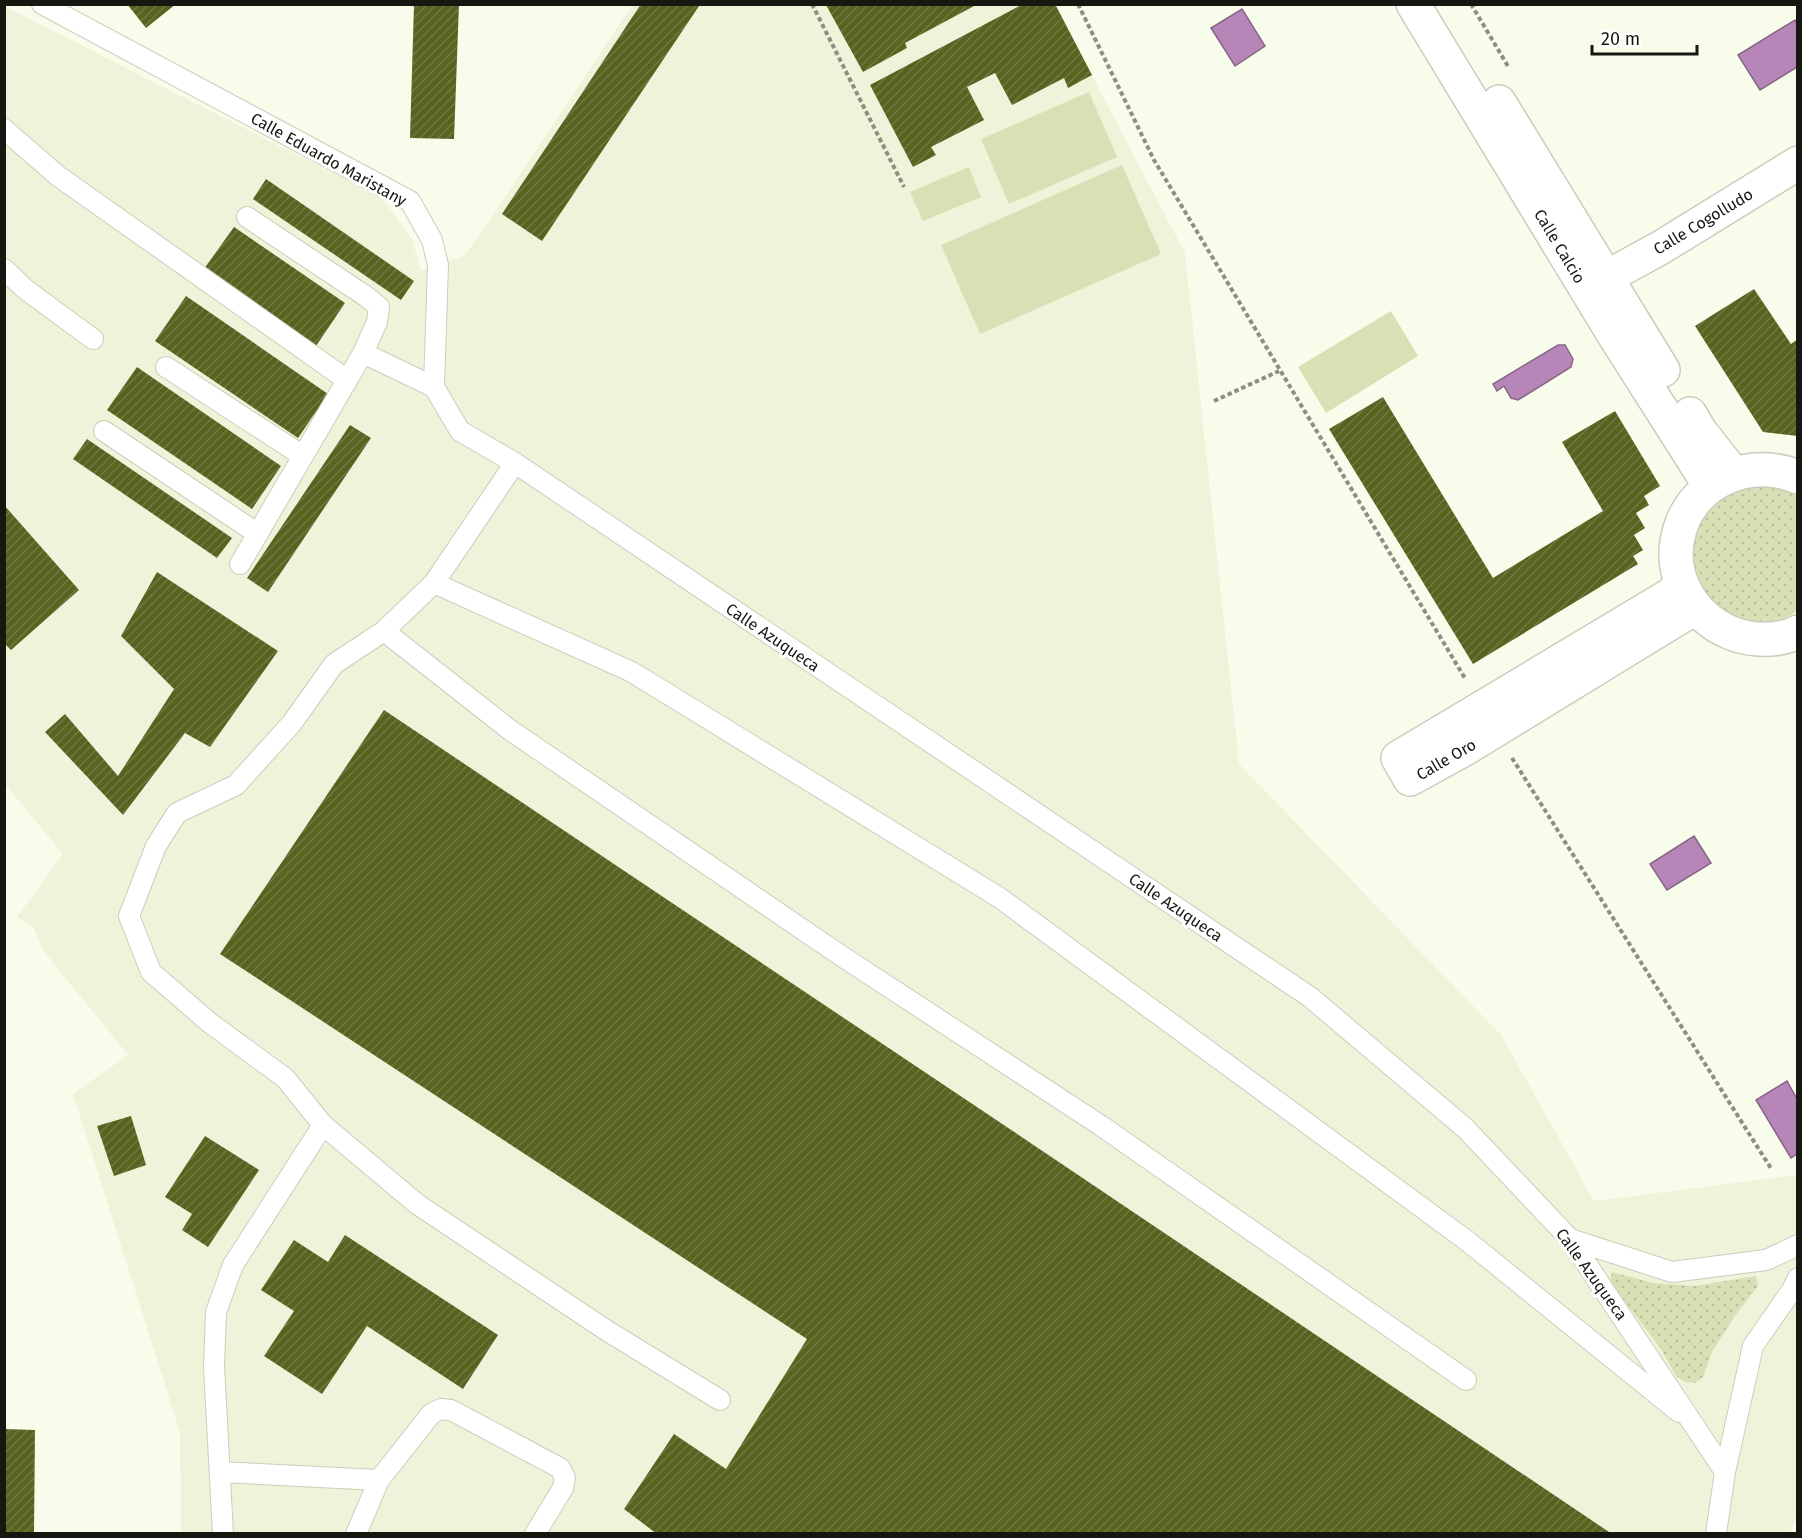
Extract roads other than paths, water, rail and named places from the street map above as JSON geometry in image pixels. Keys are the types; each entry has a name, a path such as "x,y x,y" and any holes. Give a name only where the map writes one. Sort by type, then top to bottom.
{"street":[{"name":"Calle Calcio","path":"1413,4 1591,297 1721,480"},
{"name":"Calle Calcio","path":"1439,4 1700,431 1721,480"},
{"name":"Calle Cogolludo","path":"1607,277 1660,248 1797,163"},
{"path":"1797,477 1785,472 1759,469 1721,480 1691,506 1680,530 1676,556 1681,582 1688,597 1698,611 1718,627 1741,637 1767,640 1797,632"},
{"name":"Calle Oro","path":"1681,582 1672,594 1398,758 1410,779 1468,747 1685,614 1698,611"}],"lane":[{"name":"Calle Eduardo Maristany","path":"42,4 410,201 432,240 438,265 434,387"},
{"path":"4,129 58,176 347,380"},
{"path":"240,564 363,353 377,322 379,307 247,216"},
{"path":"4,269 25,289 93,339"},
{"path":"363,353 434,387 460,431 515,464 434,583 384,631 334,664 292,723 236,785 177,813 156,846 129,916 151,972 210,1023 285,1078 324,1125 417,1204 609,1332 720,1400"},
{"path":"166,367 303,456"},
{"path":"104,431 258,534"},
{"name":"Calle Azuqueca","path":"515,464 1310,997 1465,1128 1570,1239 1725,1472"},
{"path":"434,583 632,672 1000,898 1466,1240 1693,1423"},
{"path":"384,631 510,730 840,955 1100,1125 1467,1380"},
{"path":"223,1533 214,1366 216,1312 233,1265 324,1125"},
{"path":"1570,1239 1672,1272 1766,1260 1797,1245"},
{"path":"1716,1533 1725,1472 1753,1347 1796,1285"},
{"path":"356,1533 380,1480 431,1414 441,1408 451,1410 560,1468 565,1478 563,1488 535,1533"},
{"path":"220,1472 380,1480"}]}
